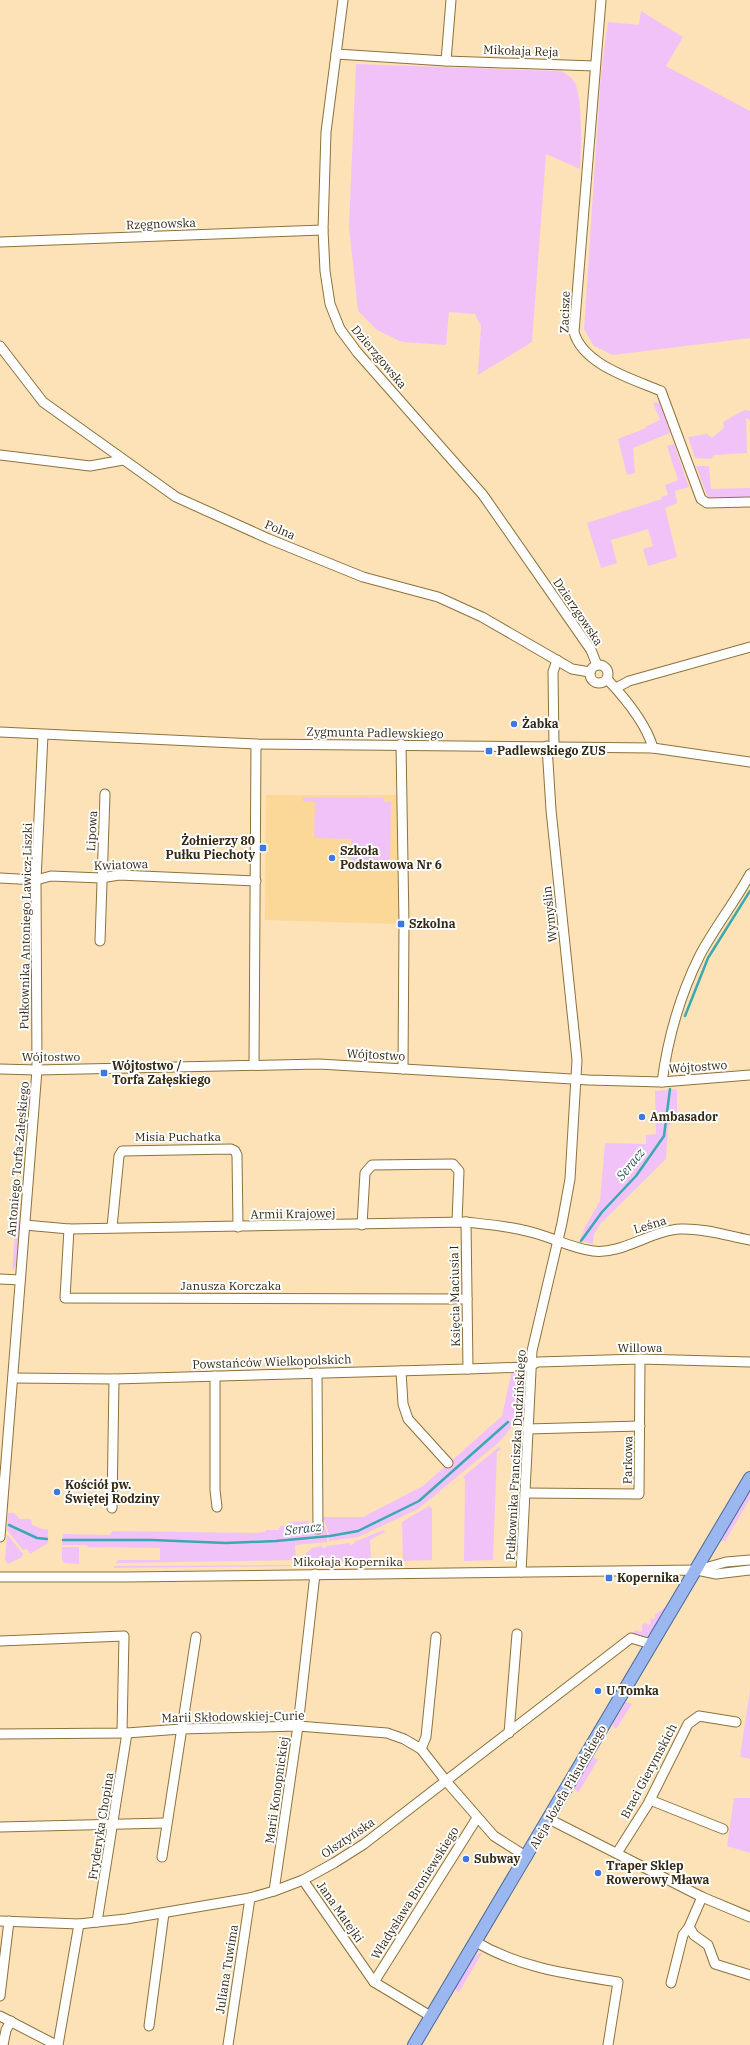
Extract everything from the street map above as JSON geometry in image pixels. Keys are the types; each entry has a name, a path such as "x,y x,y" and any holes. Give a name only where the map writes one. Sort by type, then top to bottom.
{"main road":[{"name":"Aleja Józefa Piłsudskiego","path":"414,2045 550,1819 651,1644 697,1570 750,1478"}],"street":[{"name":"Dzierzgowska","path":"343,0 326,132 323,230 325,271 330,304 340,328 357,352 483,495 591,650 593,669 591,679 596,683 602,683 607,679 608,673 606,667 593,669"},
{"path":"446,60 451,0"},
{"name":"Zacisze","path":"601,0 574,332 577,343 584,351 605,366 661,391 701,499 706,503 750,502"},
{"name":"Mikołaja Reja","path":"336,54 595,66"},
{"name":"Rzęgnowska","path":"0,242 323,230"},
{"name":"Polna","path":"0,346 43,402 176,496 269,539 363,577 438,597 482,617 572,669 593,669"},
{"path":"0,455 90,466 123,460"},
{"path":"616,688 629,681 750,647"},
{"name":"Wymyślin","path":"557,660 553,672 550,746 551,810 577,1060 577,1079"},
{"name":"Dzierzgowska","path":"607,679 616,688 644,728 650,738 653,748"},
{"name":"Zygmunta Padlewskiego","path":"0,732 256,744 401,744 653,748 750,762"},
{"name":"Pułkownika Antoniego Lawicz-Liszki","path":"37,1070 36,880 43,735"},
{"path":"254,1064 256,744"},
{"path":"401,744 404,924 403,1068"},
{"name":"Lipowa","path":"100,941 105,794"},
{"path":"662,1082 671,1036 685,988 701,954 750,874"},
{"name":"Kwiatowa","path":"0,878 36,880 51,876 101,878 119,875 256,881"},
{"name":"Wójtostwo","path":"0,1069 37,1070 254,1064 319,1064 577,1079 662,1082 750,1075"},
{"name":"Antoniego Torfa-Załęskiego","path":"0,1537 1,1509 13,1378 37,1070"},
{"name":"Pułkownika Franciszka Dudzińskiego","path":"521,1572 532,1351 558,1242 570,1179 577,1079"},
{"name":"Misia Puchatka","path":"112,1227 119,1156 122,1151 231,1149 235,1151 237,1155 238,1227"},
{"name":"Księcia Maciusia I","path":"362,1225 365,1173 372,1165 453,1164 459,1171 467,1299 468,1369"},
{"name":"Armii Krajowej","path":"25,1225 69,1229 112,1227 238,1227 462,1222 511,1227 544,1236 558,1242"},
{"name":"Janusza Korczaka","path":"69,1229 65,1298 467,1299"},
{"name":"Leśna","path":"558,1242 592,1251 604,1252 654,1235 681,1229 750,1240"},
{"path":"0,1279 20,1280"},
{"name":"Willowa","path":"531,1364 538,1362 640,1359 750,1362"},
{"name":"Parkowa","path":"525,1493 639,1494 640,1359"},
{"name":"Powstańców Wielkopolskich","path":"13,1378 215,1376 527,1367 531,1364"},
{"path":"402,1370 403,1404 408,1419 448,1463"},
{"path":"317,1373 318,1529"},
{"path":"215,1376 215,1490 217,1507"},
{"path":"112,1508 114,1378"},
{"path":"527,1429 640,1426"},
{"path":"697,1570 726,1562 750,1560"},
{"path":"697,1570 716,1574 750,1570"},
{"name":"Mikołaja Kopernika","path":"0,1577 315,1574 376,1575 697,1570"},
{"name":"Marii Konopnickiej","path":"274,1891 298,1726 315,1574"},
{"path":"509,1733 517,1634"},
{"name":"Fryderyka Chopina","path":"0,1641 124,1636 125,1732 114,1824 97,1922"},
{"path":"162,1857 166,1823 196,1637"},
{"path":"421,1749 426,1737 436,1637"},
{"name":"Olsztyńska","path":"5,1921 79,1924 164,1913 250,1898 303,1880 364,1844 631,1638 651,1644"},
{"name":"Braci Gierymskich","path":"616,1853 650,1800 688,1724 699,1716 736,1722"},
{"name":"Marii Skłodowskiej-Curie","path":"0,1734 125,1732 298,1726 387,1733 421,1749 477,1818 494,1836 527,1857"},
{"path":"650,1800 723,1829"},
{"name":"Władysława Broniewskiego","path":"374,1982 477,1818"},
{"path":"550,1819 702,1897 750,1917"},
{"path":"0,1827 166,1823"},
{"name":"Jana Matejki","path":"303,1880 374,1982 432,2017"},
{"path":"670,1983 683,1935 689,1927 702,1897"},
{"name":"Juliana Tuwima","path":"228,2045 250,1898"},
{"path":"149,2026 164,1913"},
{"path":"0,1996 5,1921"},
{"path":"0,2016 57,2045 79,1924"},
{"path":"689,1927 694,1935 708,1945 715,1964 750,1975"},
{"path":"476,1942 511,1960 542,1969 618,1982 608,2045"},
{"path":"3,2045 6,2030 10,2021"}],"shaded area":[{"path":"641,11 683,37 666,66 750,111 750,338 613,355 594,346 584,329 601,73 608,22 639,25"},
{"path":"356,64 561,71 571,77 575,83 578,91 580,113 580,169 546,154 532,342 478,375 481,326 475,314 449,312 446,345 402,342 377,330 358,311 349,227"},
{"path":"660,402 670,433 633,448 635,473 627,475 618,439 646,428 645,427 660,420 653,403"},
{"path":"744,410 750,411 750,420 746,418 747,453 714,455 711,459 695,458 688,437 707,434 712,438 724,428 723,422"},
{"path":"674,444 689,487 675,491 677,503 665,508 677,557 648,566 643,549 653,546 648,529 611,540 617,563 601,568 587,523 662,499 661,497 668,495 665,485 678,480 667,446"},
{"path":"696,466 709,466 711,489 750,488 750,497 708,498"},
{"name":"Szkoła Podstawowa Nr 6","path":"266,795 397,795 398,924 265,920"},
{"path":"303,797 384,798 384,802 391,802 390,863 351,862 351,839 314,838 315,802 303,802"},
{"path":"677,1089 677,1119 668,1126 666,1159 601,1223 594,1234 593,1244 580,1240 585,1227 600,1201 605,1143 646,1144 646,1135 656,1134 655,1091"},
{"path":"16,1220 22,1220 18,1263 12,1271"},
{"path":"511,1374 518,1374 521,1379 518,1412 509,1431 498,1443 418,1509 358,1537 329,1541 328,1531 323,1517 363,1517 423,1486 502,1416"},
{"path":"499,1447 501,1449 497,1452 493,1560 464,1561 465,1479 463,1477"},
{"path":"750,1492 750,1499 725,1541 721,1540"},
{"path":"429,1506 432,1509 432,1560 403,1561 402,1522"},
{"path":"8,1513 14,1513 20,1519 31,1519 32,1525 42,1529 48,1529 48,1543 30,1554 27,1549 23,1550 7,1530"},
{"path":"309,1521 310,1529 322,1528 323,1523 327,1532 327,1542 295,1545 296,1560 116,1563 118,1560 160,1560 160,1548 88,1547 87,1545 62,1545 63,1534 109,1535 113,1531 256,1533 265,1532 266,1530 279,1530 280,1526 289,1526 289,1522"},
{"path":"384,1530 385,1532 370,1540 371,1561 306,1562 306,1553 312,1548 322,1546 322,1548 326,1548 326,1546 350,1543 350,1545 354,1544 354,1542"},
{"path":"7,1534 23,1554 22,1557 8,1564 5,1560"},
{"path":"62,1547 79,1547 79,1564 64,1563 62,1560"},
{"path":"114,1566 297,1566 114,1568"},
{"path":"668,1605 649,1637 633,1636 631,1634 636,1630 640,1632 642,1631 642,1625 645,1623 649,1625 651,1623 650,1619 655,1618 655,1615"},
{"path":"750,1690 750,1759 740,1757"},
{"path":"626,1702 632,1704 616,1729 612,1725"},
{"path":"593,1757 598,1760 578,1793 574,1788"},
{"path":"734,1798 750,1798 750,1853 727,1846"},
{"path":"479,1953 482,1953 459,1992 454,1989 471,1961"}],"waterway":[{"name":"Seracz","path":"685,1016 708,958 750,891"},
{"name":"Seracz","path":"581,1241 602,1212 636,1176 664,1136 670,1089"},
{"name":"Seracz","path":"63,1540 152,1540 226,1543 276,1541 330,1536 358,1531 419,1501 508,1422"},
{"name":"Seracz","path":"9,1525 37,1538 47,1539"}],"place":[{"name":"Żabka","path":"514,724"},
{"name":"Padlewskiego ZUS","path":"489,751"},
{"name":"Żołnierzy 80 Pułku Piechoty","path":"263,848"},
{"name":"Szkoła Podstawowa Nr 6","path":"332,858"},
{"name":"Szkolna","path":"401,924"},
{"name":"Wójtostwo / Torfa Załęskiego","path":"104,1073"},
{"name":"Ambasador","path":"642,1117"},
{"name":"Kościół pw. Świętej Rodziny","path":"57,1492"},
{"name":"Kopernika","path":"609,1578"},
{"name":"U Tomka","path":"598,1691"},
{"name":"Subway","path":"466,1859"},
{"name":"Traper Sklep Rowerowy Mława","path":"598,1873"}]}
